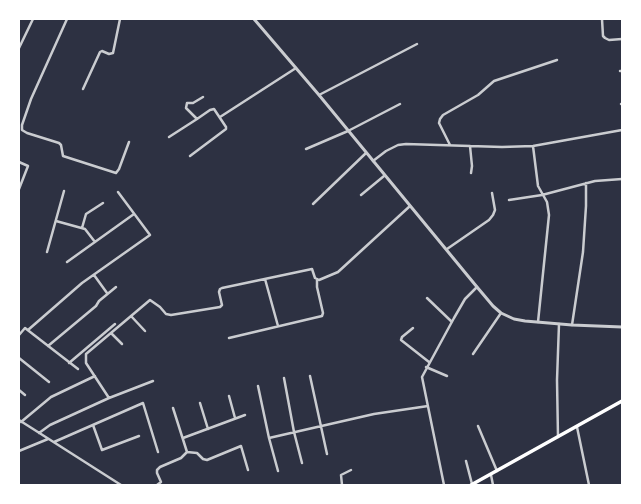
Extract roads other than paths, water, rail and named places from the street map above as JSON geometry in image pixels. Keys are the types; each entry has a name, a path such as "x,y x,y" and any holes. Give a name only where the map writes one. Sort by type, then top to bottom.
{"main road":[{"path":"471,485 622,402"}],"street":[{"path":"19,48 33,19"},
{"path":"67,19 31,99 22,125 22,130 61,145 63,156 116,173 119,169 129,142"},
{"path":"83,89 100,52 102,51 109,54 113,52 120,19"},
{"path":"254,19 319,95 384,176 447,249 476,287 501,313 514,319 525,321 622,327"},
{"path":"602,19 603,36 609,40 622,39"},
{"path":"319,95 417,44"},
{"path":"450,145 439,123 443,115 478,95 494,81 557,60"},
{"path":"220,117 296,68"},
{"path":"197,119 185,105 189,102 194,102 203,96"},
{"path":"306,149 348,131 400,104"},
{"path":"169,137 214,109 226,129 190,156"},
{"path":"373,162 386,151 398,145 412,144 502,147 533,146 622,130"},
{"path":"470,146 472,166 471,173"},
{"path":"533,146 537,182 542,195 547,202 549,215 538,322"},
{"path":"313,204 366,153"},
{"path":"19,162 28,166 19,189"},
{"path":"361,195 384,176"},
{"path":"509,200 542,195 602,180 622,179"},
{"path":"572,325 583,252 586,183"},
{"path":"47,252 64,191"},
{"path":"28,330 82,283 150,235 118,192"},
{"path":"447,249 489,220 495,210 492,193"},
{"path":"82,228 86,214 103,203"},
{"path":"317,279 319,280 338,272 410,206"},
{"path":"67,262 134,214"},
{"path":"56,221 85,229 95,242"},
{"path":"109,398 86,363 86,354 151,300 168,315 217,308 222,305 220,290 312,269 317,279 317,287 323,313 322,316 229,338"},
{"path":"94,275 107,294"},
{"path":"265,279 278,326"},
{"path":"48,346 96,306 99,301 116,287"},
{"path":"444,485 422,380 426,367 452,322 465,300 476,287"},
{"path":"427,298 452,322"},
{"path":"472,354 501,313"},
{"path":"131,316 145,331"},
{"path":"69,363 115,324"},
{"path":"558,437 557,380 559,324"},
{"path":"19,335 25,328 78,369"},
{"path":"413,328 402,336 401,340 430,362"},
{"path":"111,332 122,344"},
{"path":"19,358 49,382"},
{"path":"426,367 447,376"},
{"path":"95,376 51,397 20,421 121,485"},
{"path":"310,376 327,454"},
{"path":"284,378 294,432 302,463"},
{"path":"39,433 50,425 109,398 153,381"},
{"path":"258,386 269,438 278,471"},
{"path":"19,390 25,395"},
{"path":"229,396 236,418"},
{"path":"54,442 143,403 158,452"},
{"path":"200,403 208,429"},
{"path":"269,438 374,414 428,406"},
{"path":"173,408 186,452"},
{"path":"183,438 246,415"},
{"path":"93,425 102,450 139,436"},
{"path":"478,426 497,471"},
{"path":"576,427 589,485"},
{"path":"19,451 48,439"},
{"path":"186,452 197,453 207,460 241,446 248,470"},
{"path":"157,485 161,482 157,470 160,467 181,458 186,452"},
{"path":"466,461 471,485"},
{"path":"342,485 340,475 352,470"},
{"path":"491,475 493,485"}]}
